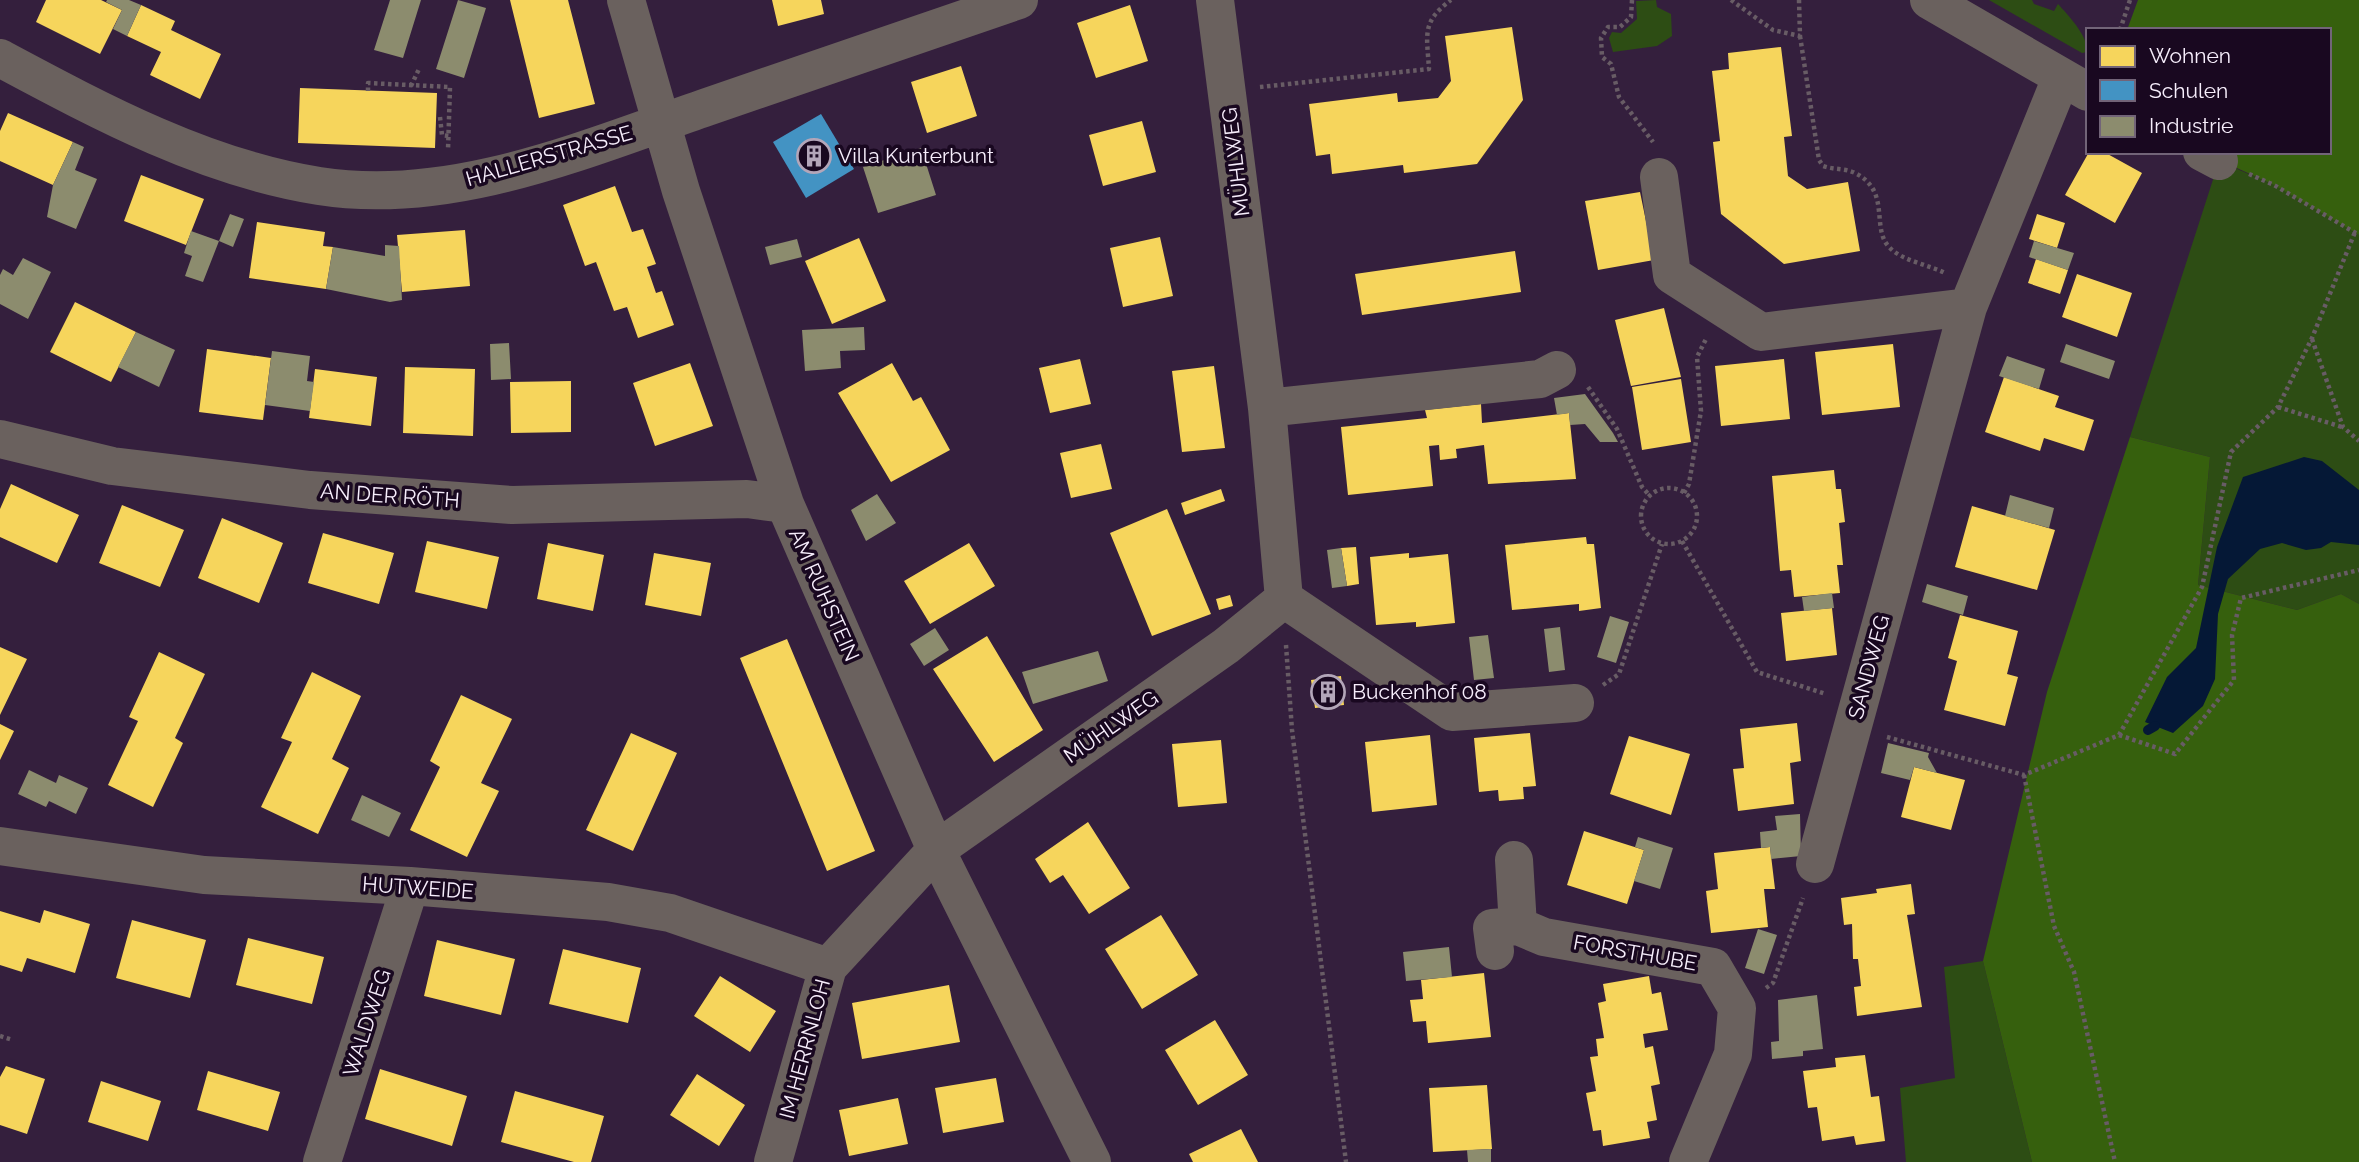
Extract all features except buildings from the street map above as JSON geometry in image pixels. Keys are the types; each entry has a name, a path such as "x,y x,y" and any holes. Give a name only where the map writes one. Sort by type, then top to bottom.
{"street":[{"name":"AM RUHSTEIN","path":"626,0 681,191 785,504 936,850 1091,1162"},
{"name":"HALLERSTRASSE","path":"0,58 108,116 233,167 320,186 385,191 482,179 662,122 1019,0"},
{"name":"MÜHLWEG","path":"936,850 1226,646 1284,599 1267,408 1215,0"},
{"path":"1929,0 2074,85"},
{"name":"SANDWEG","path":"1815,864 1973,295 2074,85"},
{"path":"1659,177 1672,275 1761,332 1973,295"},
{"path":"1267,408 1540,379 1557,370"},
{"name":"AN DER RÖTH","path":"0,439 112,466 310,490 512,505 747,499 785,504"},
{"path":"1284,599 1452,712 1575,703"},
{"name":"HUTWEIDE","path":"0,846 204,875 410,886 608,902 670,914 828,967"},
{"name":"IM HERRNLOH","path":"773,1162 828,967 936,850"},
{"name":"FORSTHUBE","path":"1514,860 1506,938 1544,937 1713,967 1737,1008"},
{"name":"WALDWEG","path":"325,1161 410,886"},
{"path":"1688,1162 1732,1054 1737,1008"}],"path":[{"path":"1228,89 1429,69 1428,25 1451,0"},
{"path":"1632,0 1631,17 1620,27 1608,27 1601,38 1602,57 1611,64 1619,97 1654,145 1659,177"},
{"path":"1731,0 1773,30 1800,36"},
{"path":"1799,0 1800,36 1815,147 1823,166 1850,170 1868,182 1881,206 1884,241 1891,250 1973,295"},
{"path":"2121,28 2130,0"},
{"path":"411,86 419,69"},
{"path":"368,91 368,83 450,87 448,157"},
{"path":"440,117 442,135 449,136"},
{"path":"2115,1162 2074,972 2053,926 2024,775 2119,736 2202,587 2231,452 2278,407 2312,338 2357,233 2274,185 2210,157"},
{"path":"1684,493 1689,484 1701,411 1697,358 1721,306"},
{"path":"2312,338 2343,427"},
{"path":"1557,370 1587,385 1617,429 1642,487 1650,496"},
{"path":"2278,407 2343,427 2359,442"},
{"path":"1668,488 1684,493 1695,505 1695,526 1680,542 1662,544 1649,537 1643,528 1642,506 1650,496 1668,488"},
{"path":"1575,703 1619,674 1662,544"},
{"path":"2119,736 2175,754 2234,680 2232,635 2241,598 2359,570"},
{"path":"1285,640 1292,730 1346,1162"},
{"path":"1737,1008 1773,983 1815,864"},
{"path":"0,1036 13,1040"}],"green space":[{"path":"1656,0 1657,7 1671,14 1672,36 1657,46 1613,52 1609,38 1612,32 1621,33 1637,19 1636,1"},
{"path":"1989,0 2032,0 2034,4 2054,11 2058,4 2085,40 2086,52 2082,53"},
{"path":"2138,0 2359,0 2359,235 2274,185 2206,154 2331,154 2331,28 2128,28"},
{"path":"2219,161 2274,185 2359,235 2359,604 2341,594 2297,610 2198,585 2210,457 2130,437"},
{"path":"2130,437 2210,457 2198,585 2297,610 2341,594 2359,604 2359,1162 2032,1162 1983,961 2047,692"},
{"path":"1983,961 2032,1162 1906,1162 1900,1088 1955,1078 1944,967"}],"water":[{"path":"2304,457 2322,461 2359,490 2359,545 2331,542 2321,548 2306,550 2282,543 2260,549 2228,579 2218,614 2215,679 2203,706 2173,733 2145,722 2167,677 2196,648 2217,547 2243,477"}],"waterway":[{"path":"2148,730 2155,726"}],"place":[{"name":"Villa Kunterbunt","path":"814,156"},
{"name":"Buckenhof 08","path":"1328,692"}]}
